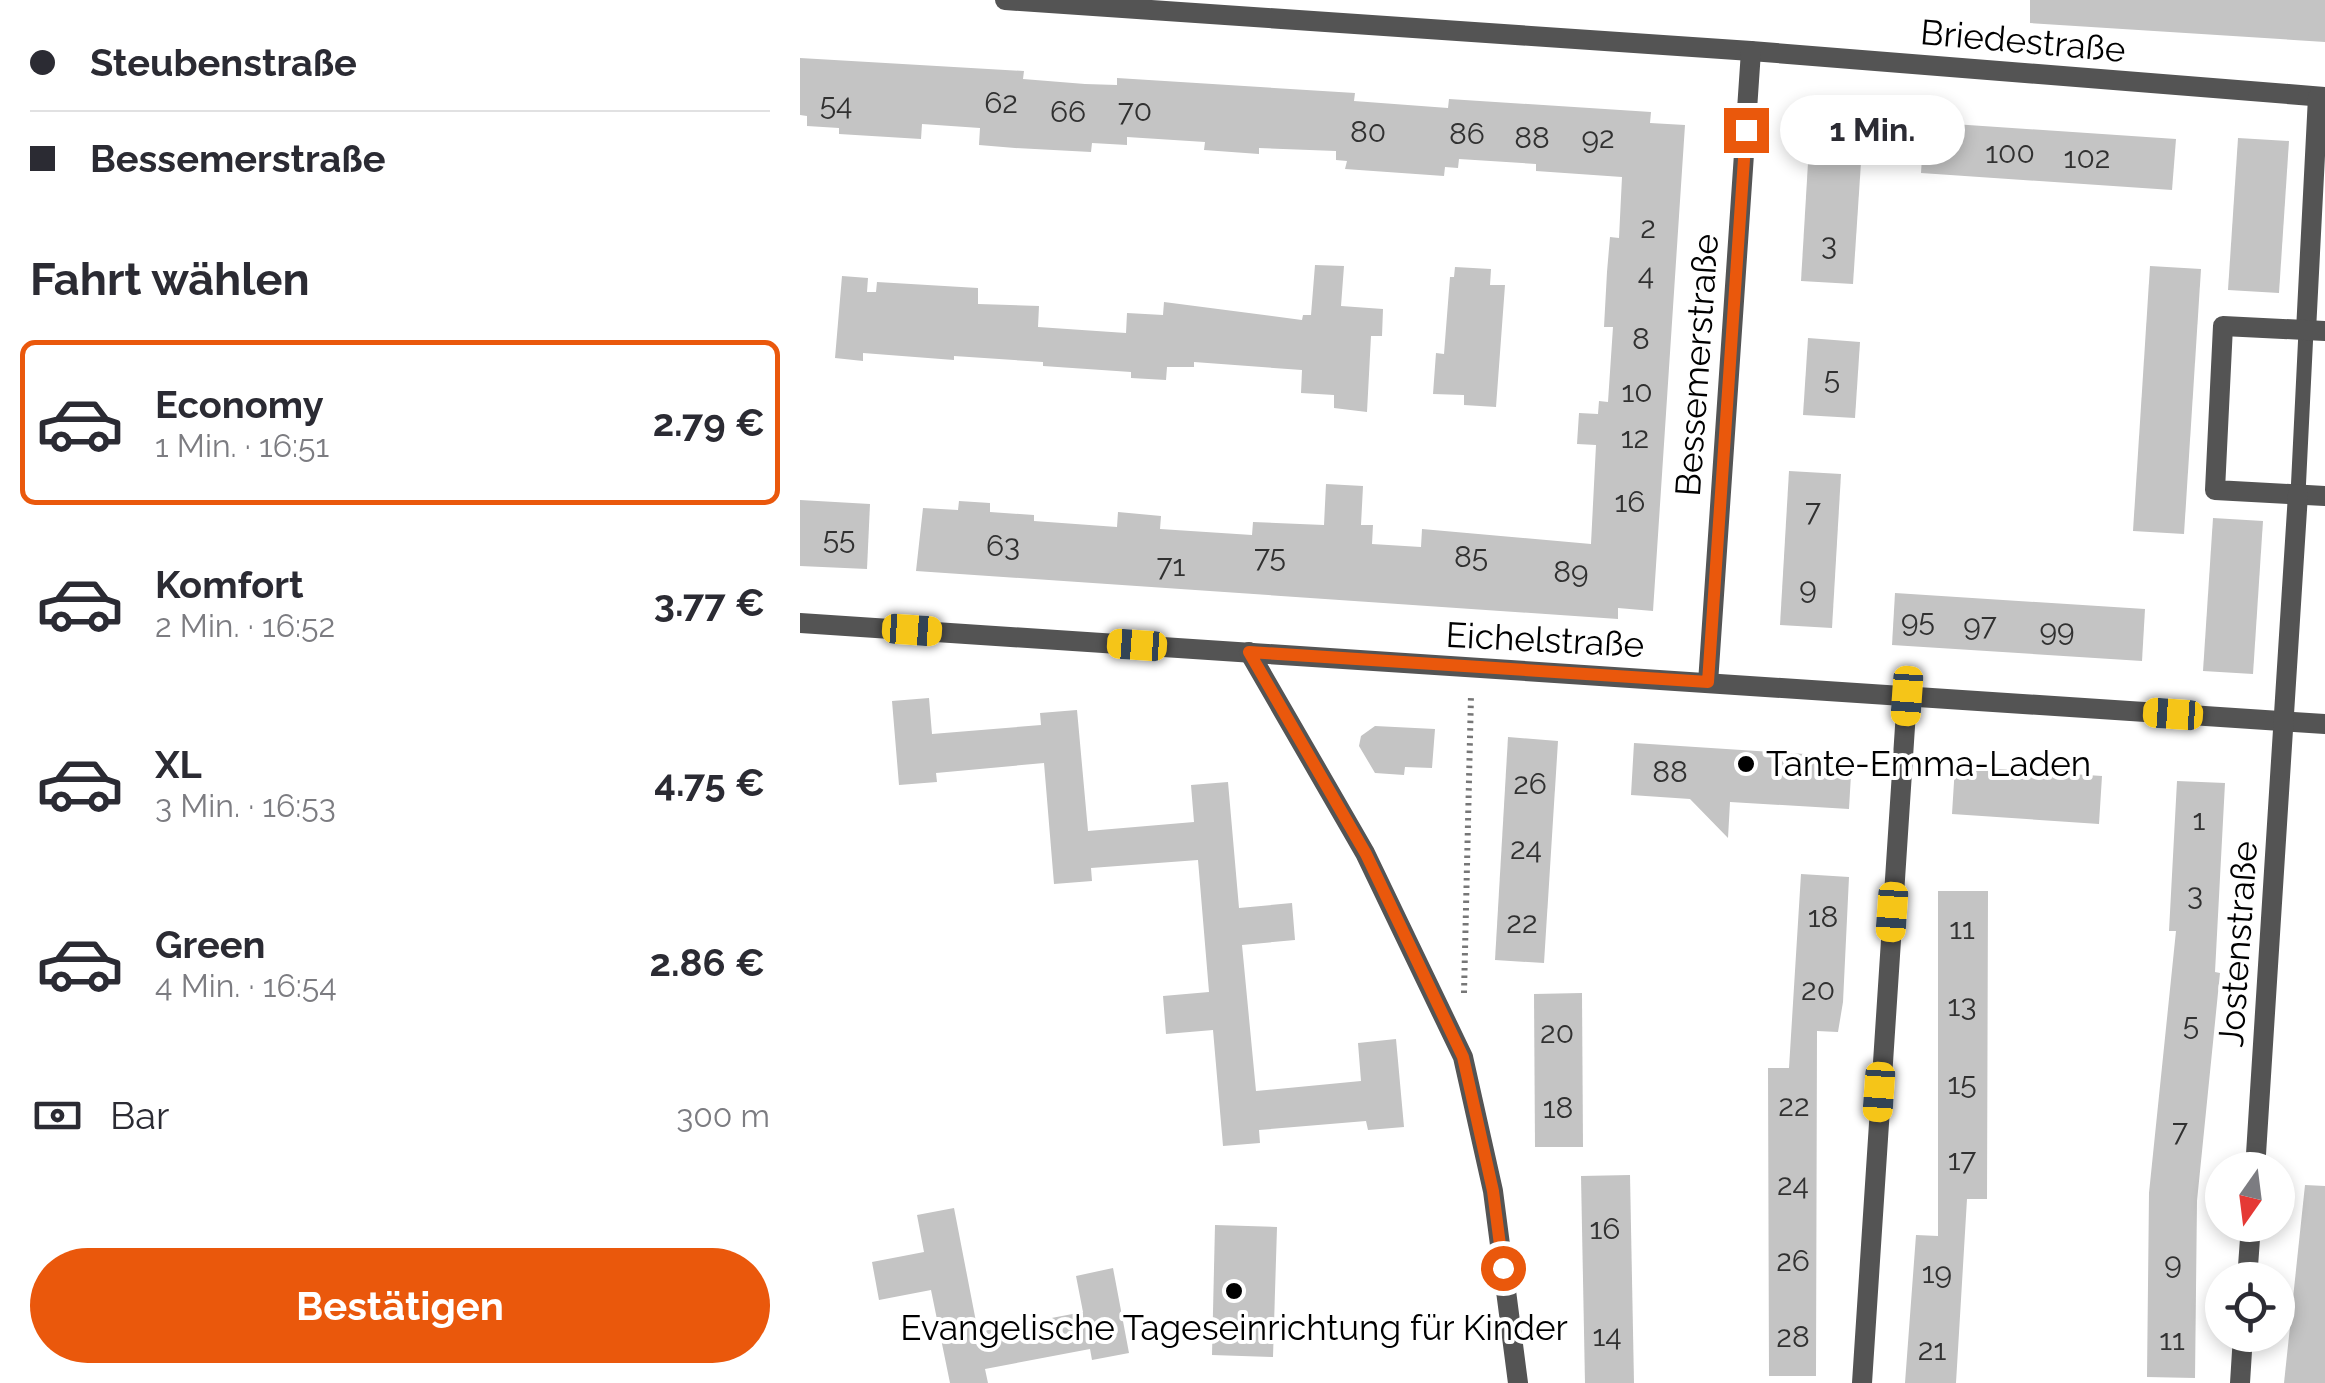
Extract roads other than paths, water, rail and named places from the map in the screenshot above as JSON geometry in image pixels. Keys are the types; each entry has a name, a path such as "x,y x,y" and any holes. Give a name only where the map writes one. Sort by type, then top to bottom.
{"street":[{"name":"Briedestraße","path":"1005,0 1751,51 2322,97 2316,331"},
{"name":"Bessemerstraße","path":"1708,682 1751,51"},
{"path":"2316,331 2223,326 2215,490 2325,496"},
{"path":"2286,722 2298,494"},
{"name":"Eichelstraße","path":"800,623 2325,724"},
{"path":"1249,652 1366,854 1463,1057 1493,1191 1518,1383"},
{"path":"1862,1383 1907,696"},
{"name":"Jostenstraße","path":"2256,1152 2286,722"},
{"path":"2240,1383 2242,1352"}],"lane":[{"path":"2298,494 2316,331"}],"place":[{"name":"Tante-Emma-Laden","path":"1746,764"},
{"name":"Evangelische Tageseinrichtung für Kinder","path":"1234,1291"}]}
